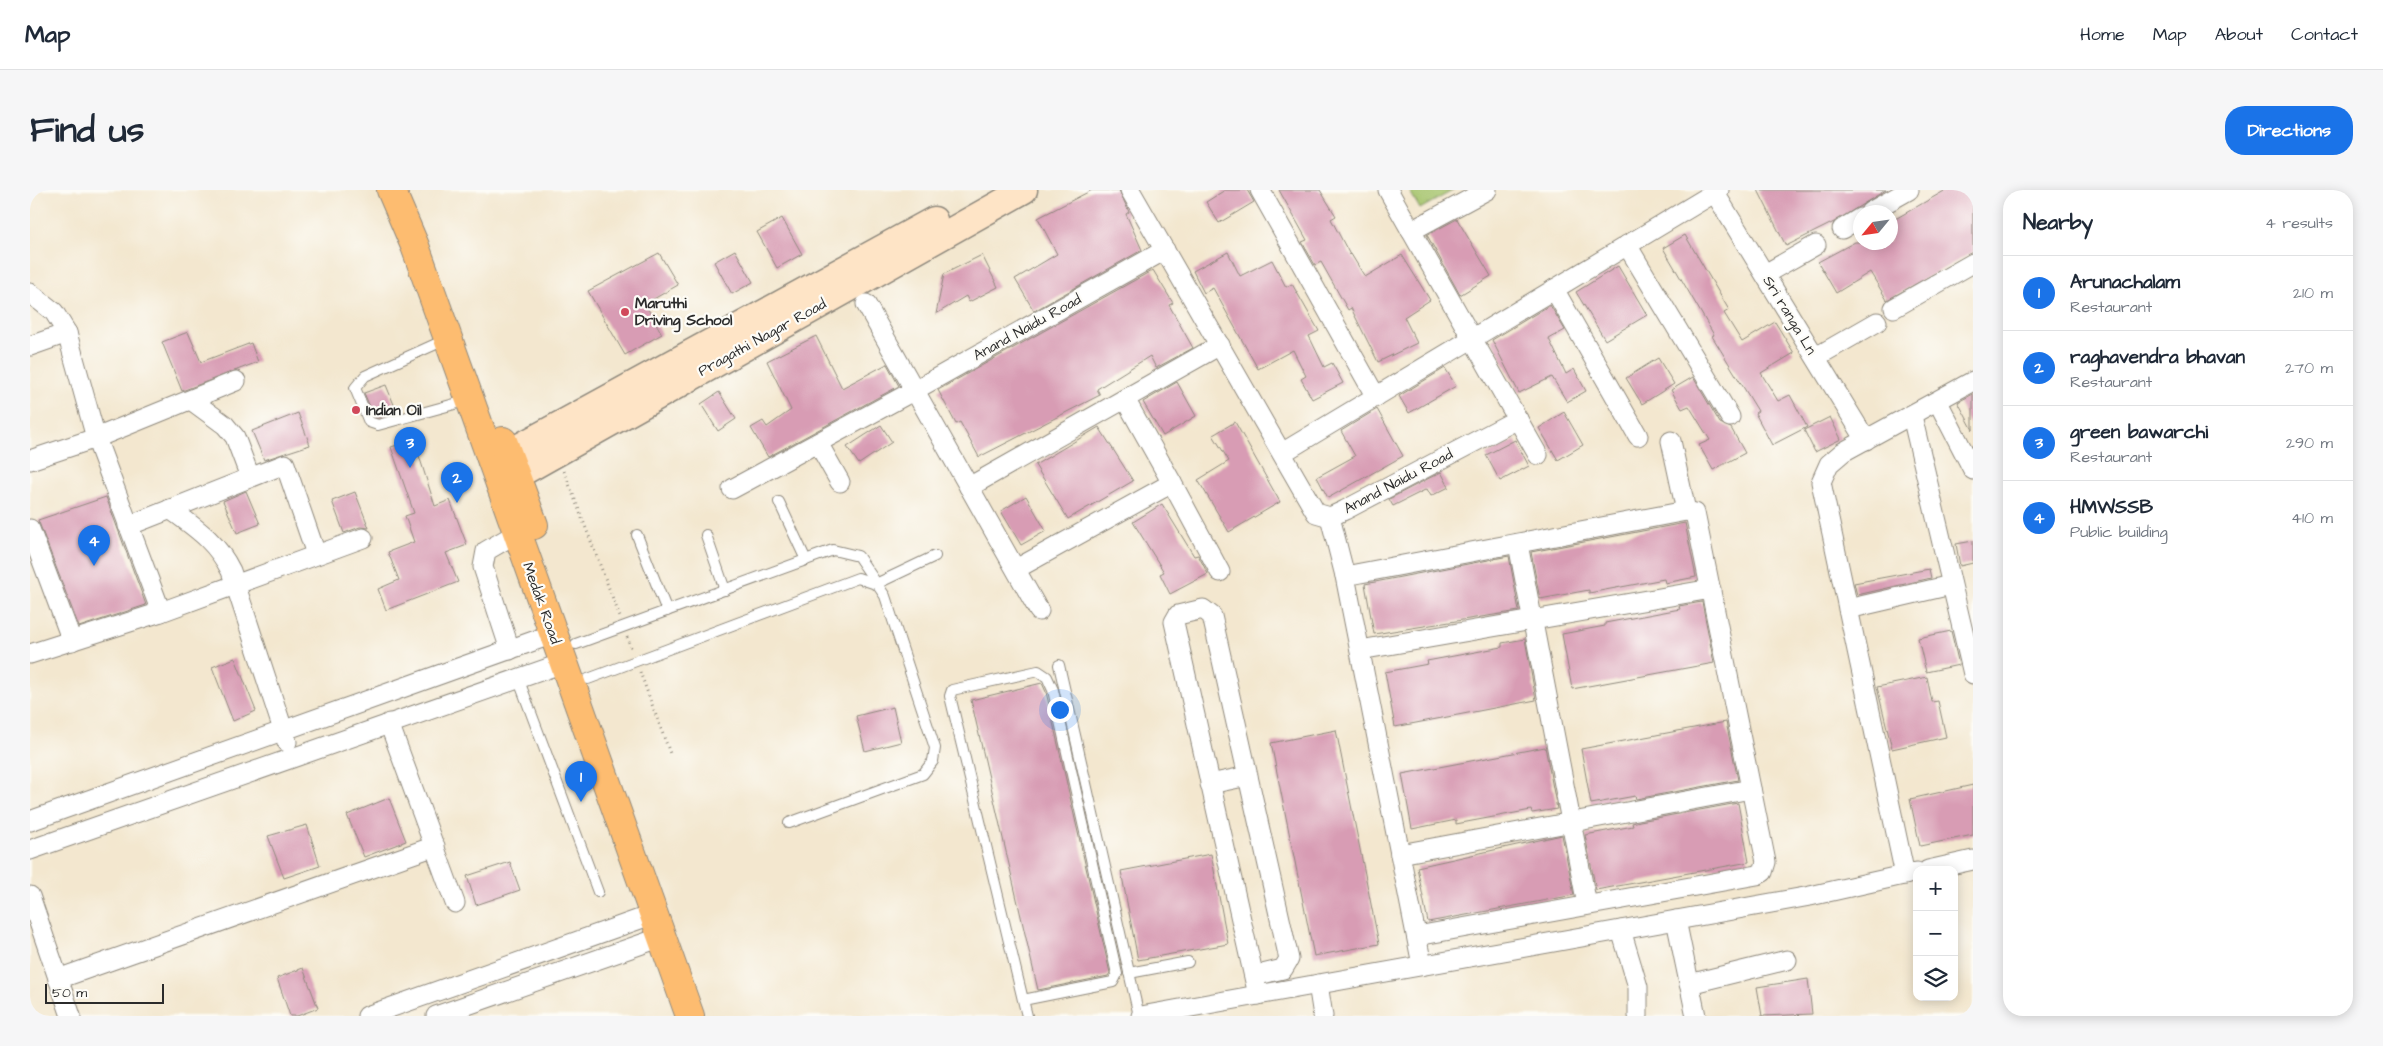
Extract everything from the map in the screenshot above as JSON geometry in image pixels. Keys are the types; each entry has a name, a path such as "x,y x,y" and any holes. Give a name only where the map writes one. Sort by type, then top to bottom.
{"main road":[{"name":"Medak Road","path":"392,190 415,246 470,400 504,468 517,533 564,647 588,679 709,1016"},
{"name":"Medak Road","path":"410,190 431,239 504,468 690,1016"},
{"name":"Pragathi Nagar Road","path":"504,468 989,190"},
{"name":"Pragathi Nagar Road","path":"504,468 557,454 673,386 861,294 1024,190"}],"street":[{"name":"Anand Naidu Road","path":"1130,190 1316,513 1330,517 1518,419"},
{"path":"1260,190 1376,396"},
{"path":"1388,190 1538,455"},
{"path":"1411,231 1487,190"},
{"path":"1882,205 1909,190"},
{"path":"1282,453 1715,191"},
{"name":"Sri ranga Ln","path":"1715,191 1866,440"},
{"path":"1842,229 1853,222"},
{"path":"1627,245 1730,417"},
{"path":"1765,274 1816,245"},
{"name":"Anand Naidu Road","path":"732,489 915,390 1165,250"},
{"path":"1894,308 1973,263"},
{"path":"1554,289 1638,436"},
{"path":"30,293 54,312 67,333 96,438 161,612"},
{"path":"861,294 1040,611"},
{"path":"1816,357 1877,322"},
{"path":"30,346 67,333"},
{"path":"970,487 1220,345"},
{"path":"30,460 96,438 236,381"},
{"path":"1140,1016 1810,896 1911,874 1848,609 1821,482 1828,464 1844,452 1938,402 1973,381"},
{"path":"1125,399 1220,572"},
{"path":"190,400 225,425 235,437 250,477"},
{"path":"1938,402 1973,470"},
{"path":"1912,416 1972,668"},
{"path":"1672,441 1686,512"},
{"path":"818,442 840,482"},
{"path":"128,526 285,464 316,554"},
{"path":"1016,569 1172,483"},
{"path":"170,509 216,545 223,555 236,586 293,757"},
{"path":"1345,576 1686,512 1695,513 1766,862 1764,872 1756,875 1417,936"},
{"path":"1330,517 1345,576 1422,966"},
{"path":"30,529 72,641"},
{"path":"510,650 483,567 486,551 517,533"},
{"path":"30,654 236,586 316,554 363,538"},
{"path":"1518,544 1587,905"},
{"path":"1848,609 1951,585"},
{"path":"1360,650 1711,589"},
{"path":"1254,976 1283,969 1290,959 1212,616 1203,609 1178,615 1174,622 1258,995"},
{"path":"30,821 510,650 564,647"},
{"path":"30,850 518,678 564,647"},
{"path":"464,666 473,694"},
{"path":"389,723 456,903"},
{"path":"1210,784 1248,776"},
{"path":"1400,854 1751,789"},
{"path":"58,979 434,846"},
{"path":"1946,866 1973,860"},
{"path":"30,896 71,1016"},
{"path":"1676,920 1696,1016"},
{"path":"367,1016 419,998 658,926"},
{"path":"436,1016 658,926"},
{"path":"1621,930 1638,987 1638,1016"},
{"path":"1689,984 1787,960"},
{"path":"1318,984 1323,1016"},
{"path":"419,998 425,1016"}],"lane":[{"path":"448,339 365,376 355,388 369,422 378,425 470,400"},
{"path":"779,502 806,560"},
{"path":"637,535 667,611"},
{"path":"706,535 725,590"},
{"path":"564,647 833,550 858,556 886,596 935,748 933,762 923,774 789,823"},
{"path":"588,679 858,578 876,584 935,556"},
{"path":"1059,665 1140,1016"},
{"path":"1023,1000 1113,982 1117,974 1053,690 1048,677 1038,671 952,690 950,696 1023,1000 1027,1016"},
{"path":"518,678 598,892"},
{"path":"1129,973 1188,962"}],"path":[{"path":"557,454 622,624"},
{"path":"626,634 633,653"},
{"path":"640,671 671,756"}],"green space":[{"path":"1409,190 1454,190 1420,209"}],"building":[{"path":"1092,190 1119,190 1129,212 1126,214 1142,250 1034,311 1015,279 1057,254 1038,218"},
{"path":"1225,190 1247,190 1254,202 1219,223 1206,202"},
{"path":"1279,190 1320,190 1336,216 1331,219 1350,255 1365,277 1402,255 1430,300 1404,317 1417,343 1378,362 1351,308 1348,310 1321,262 1315,265 1302,242 1307,240"},
{"path":"1758,190 1886,190 1862,205 1853,205 1853,210 1834,222 1786,246"},
{"path":"1946,190 1973,190 1973,252 1887,300 1870,272 1836,293 1818,262 1853,243 1853,250 1898,250 1898,217"},
{"path":"782,218 802,254 777,268 757,232"},
{"path":"1457,219 1491,276 1460,295 1427,235"},
{"path":"1685,235 1729,310 1724,313 1742,342 1775,322 1794,353 1761,373 1778,401 1790,395 1807,427 1772,445 1755,413 1758,411 1712,336 1714,335 1663,248"},
{"path":"735,250 753,282 732,294 714,262"},
{"path":"1228,252 1240,276 1272,260 1286,287 1292,284 1319,331 1309,336 1324,367 1332,363 1343,383 1312,399 1301,379 1306,376 1293,350 1258,369 1213,288 1204,293 1193,271"},
{"name":"Maruthi Driving School","path":"659,253 678,285 645,304 662,334 625,355 588,291"},
{"path":"982,255 998,287 969,302 966,296 936,314 944,274"},
{"path":"1618,266 1647,315 1605,340 1576,292"},
{"path":"1153,270 1173,303 1169,305 1193,348 1156,368 1150,356 1097,389 1100,395 979,457 960,422 956,424 938,390"},
{"path":"1550,305 1565,330 1549,339 1566,374 1574,369 1586,391 1567,402 1552,377 1519,393 1492,340"},
{"path":"188,332 201,362 251,343 258,362 182,391 162,342"},
{"path":"816,336 842,388 887,364 899,386 768,457 751,428 763,421 767,427 791,410 767,361"},
{"path":"1658,358 1674,384 1642,404 1626,378"},
{"path":"1445,368 1456,386 1409,413 1399,396"},
{"path":"1693,377 1720,423 1731,428 1745,453 1713,470 1699,445 1710,440 1689,406 1682,409 1671,390"},
{"path":"1177,382 1196,416 1163,436 1143,402"},
{"path":"386,385 397,412 378,418 374,416 364,393"},
{"path":"719,392 736,419 718,431 701,404"},
{"path":"1973,394 1973,430 1958,402"},
{"path":"1377,409 1403,456 1328,498 1317,477 1355,456 1341,431"},
{"path":"1564,412 1583,445 1558,460 1539,428"},
{"path":"298,413 310,445 264,460 252,431"},
{"path":"1830,417 1841,439 1815,452 1804,430"},
{"path":"1235,422 1280,502 1229,532 1198,480 1229,461 1213,435"},
{"path":"881,425 892,442 859,464 847,447"},
{"path":"1099,427 1133,481 1068,519 1035,465"},
{"path":"414,440 435,506 450,500 467,545 446,553 458,582 386,610 378,589 399,580 388,552 414,542 405,516 414,513 391,447"},
{"path":"1515,440 1529,466 1500,481 1486,455"},
{"path":"1441,472 1449,487 1431,496 1427,489 1393,506 1389,499"},
{"path":"246,491 260,524 237,533 223,501"},
{"path":"355,492 369,528 360,527 344,533 332,501"},
{"path":"1026,496 1046,531 1021,545 1001,511"},
{"path":"106,497 146,605 79,627 38,520"},
{"path":"1162,504 1194,556 1198,555 1208,574 1170,594 1160,574 1164,572 1133,522"},
{"path":"1685,523 1696,577 1665,583 1664,579 1589,593 1589,590 1540,599 1531,552"},
{"path":"1973,541 1973,563 1960,566 1956,544"},
{"path":"1509,556 1519,611 1374,634 1365,584"},
{"path":"1929,569 1931,578 1857,595 1854,583"},
{"path":"1702,602 1714,663 1572,689 1562,634 1605,626 1605,623 1680,609 1679,606"},
{"path":"1951,631 1959,665 1926,672 1918,638"},
{"path":"1525,639 1536,700 1395,727 1385,672 1428,664 1427,661 1502,647 1502,643"},
{"path":"235,658 256,711 233,721 212,667"},
{"path":"1927,677 1932,702 1938,701 1946,737 1892,749 1877,687"},
{"path":"1042,683 1046,692 1110,973 1108,976 1038,990 971,700"},
{"path":"893,707 901,742 865,751 856,716"},
{"path":"1726,722 1738,780 1636,799 1635,796 1591,804 1581,749"},
{"path":"1336,730 1379,944 1314,956 1271,743"},
{"path":"1545,747 1557,809 1532,813 1531,810 1456,824 1456,820 1412,829 1402,774"},
{"path":"1973,785 1973,835 1920,846 1910,799"},
{"path":"389,798 406,841 364,857 347,815"},
{"path":"1738,803 1749,862 1596,890 1585,835 1633,826 1632,823 1640,821"},
{"path":"307,825 320,866 284,878 268,836"},
{"path":"1562,835 1574,895 1428,922 1417,867"},
{"path":"1211,854 1228,944 1138,960 1121,871"},
{"path":"510,862 520,890 476,905 467,876"},
{"path":"303,968 318,1008 297,1016 290,1016 277,978"},
{"path":"1808,979 1812,1014 1762,1016 1757,987"}],"place":[{"name":"Maruthi Driving School","path":"625,312"},
{"name":"Indian Oil","path":"356,410"},
{"name":"green bawarchi","path":"410,468"},
{"name":"raghavendra bhavan","path":"457,503"},
{"name":"HMWSSB","path":"94,566"},
{"name":"Arunachalam","path":"581,802"}]}
